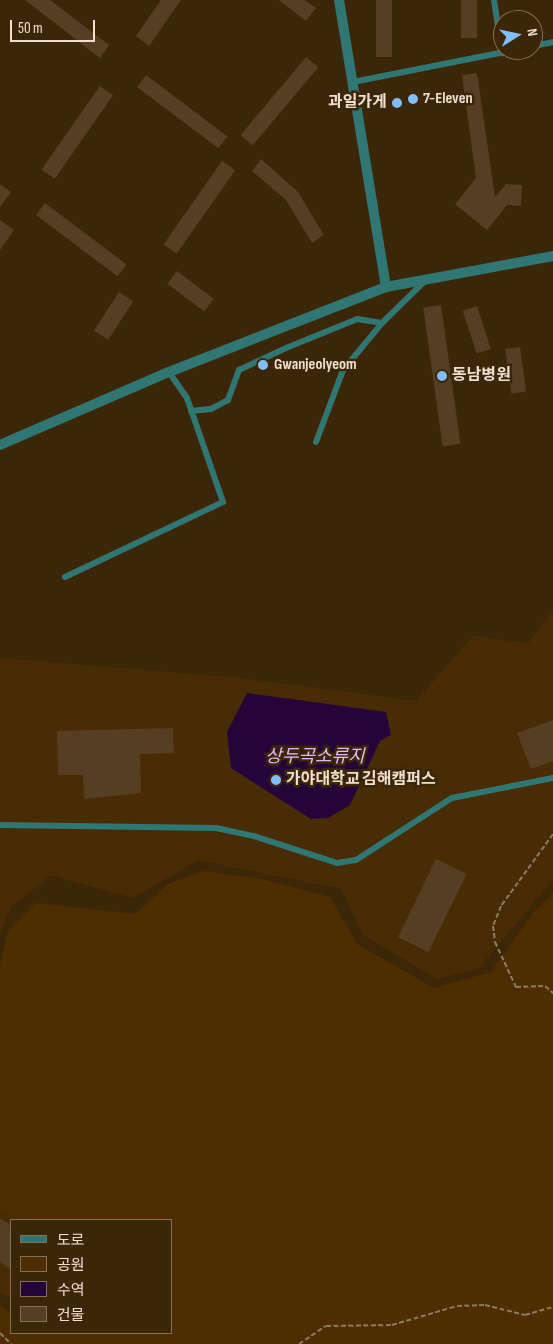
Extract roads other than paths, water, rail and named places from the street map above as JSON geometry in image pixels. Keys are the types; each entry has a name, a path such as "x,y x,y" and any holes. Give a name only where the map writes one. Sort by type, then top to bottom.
{"street":[{"path":"339,0 386,287"},
{"path":"0,445 169,372 386,287 553,256"}],"lane":[{"path":"353,82 493,54"},
{"path":"316,442 343,370 382,323 427,279"},
{"path":"191,411 211,409 228,400 240,370 286,348 357,319 382,323"},
{"path":"66,577 223,502 191,411 169,372"},
{"path":"0,825 216,828 254,836 337,863 356,860 452,798 553,778"}],"water":[{"name":"상두곡소류지","path":"247,693 386,712 391,735 380,741 350,805 328,818 311,819 231,768 227,732"}],"place":[{"name":"7-Eleven","path":"413,99"},
{"name":"과일가게","path":"397,103"},
{"name":"Gwanjeolyeom","path":"263,365"},
{"name":"동남병원","path":"442,376"},
{"name":"가야대학교 김해캠퍼스","path":"276,780"}]}
